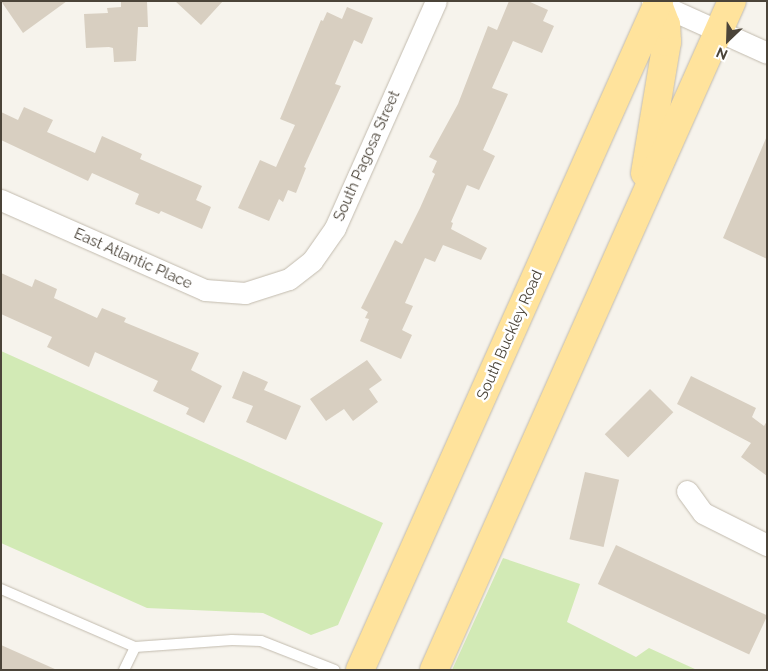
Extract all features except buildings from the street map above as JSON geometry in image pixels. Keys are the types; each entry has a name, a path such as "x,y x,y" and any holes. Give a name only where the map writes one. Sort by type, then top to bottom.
{"main road":[{"path":"709,1 711,15 718,31"},
{"path":"434,670 732,1"},
{"path":"639,209 667,42 666,25 656,2"},
{"name":"South Buckley Road","path":"360,670 656,2"}],"street":[{"name":"South Pagosa Street","path":"270,288 289,279 312,261 327,243 436,1"},
{"path":"656,2 767,53"},
{"name":"East Atlantic Place","path":"1,200 205,290 245,293 270,288"},
{"path":"687,491 703,513 767,545"}],"lane":[{"path":"1,589 135,647 232,640 261,641 335,670"},
{"path":"124,670 135,647"}],"green space":[{"path":"1,351 383,523 338,625 311,635 263,613 147,608 1,543"},
{"path":"503,558 580,584 567,622 636,657 649,648 697,670 452,670"}]}
